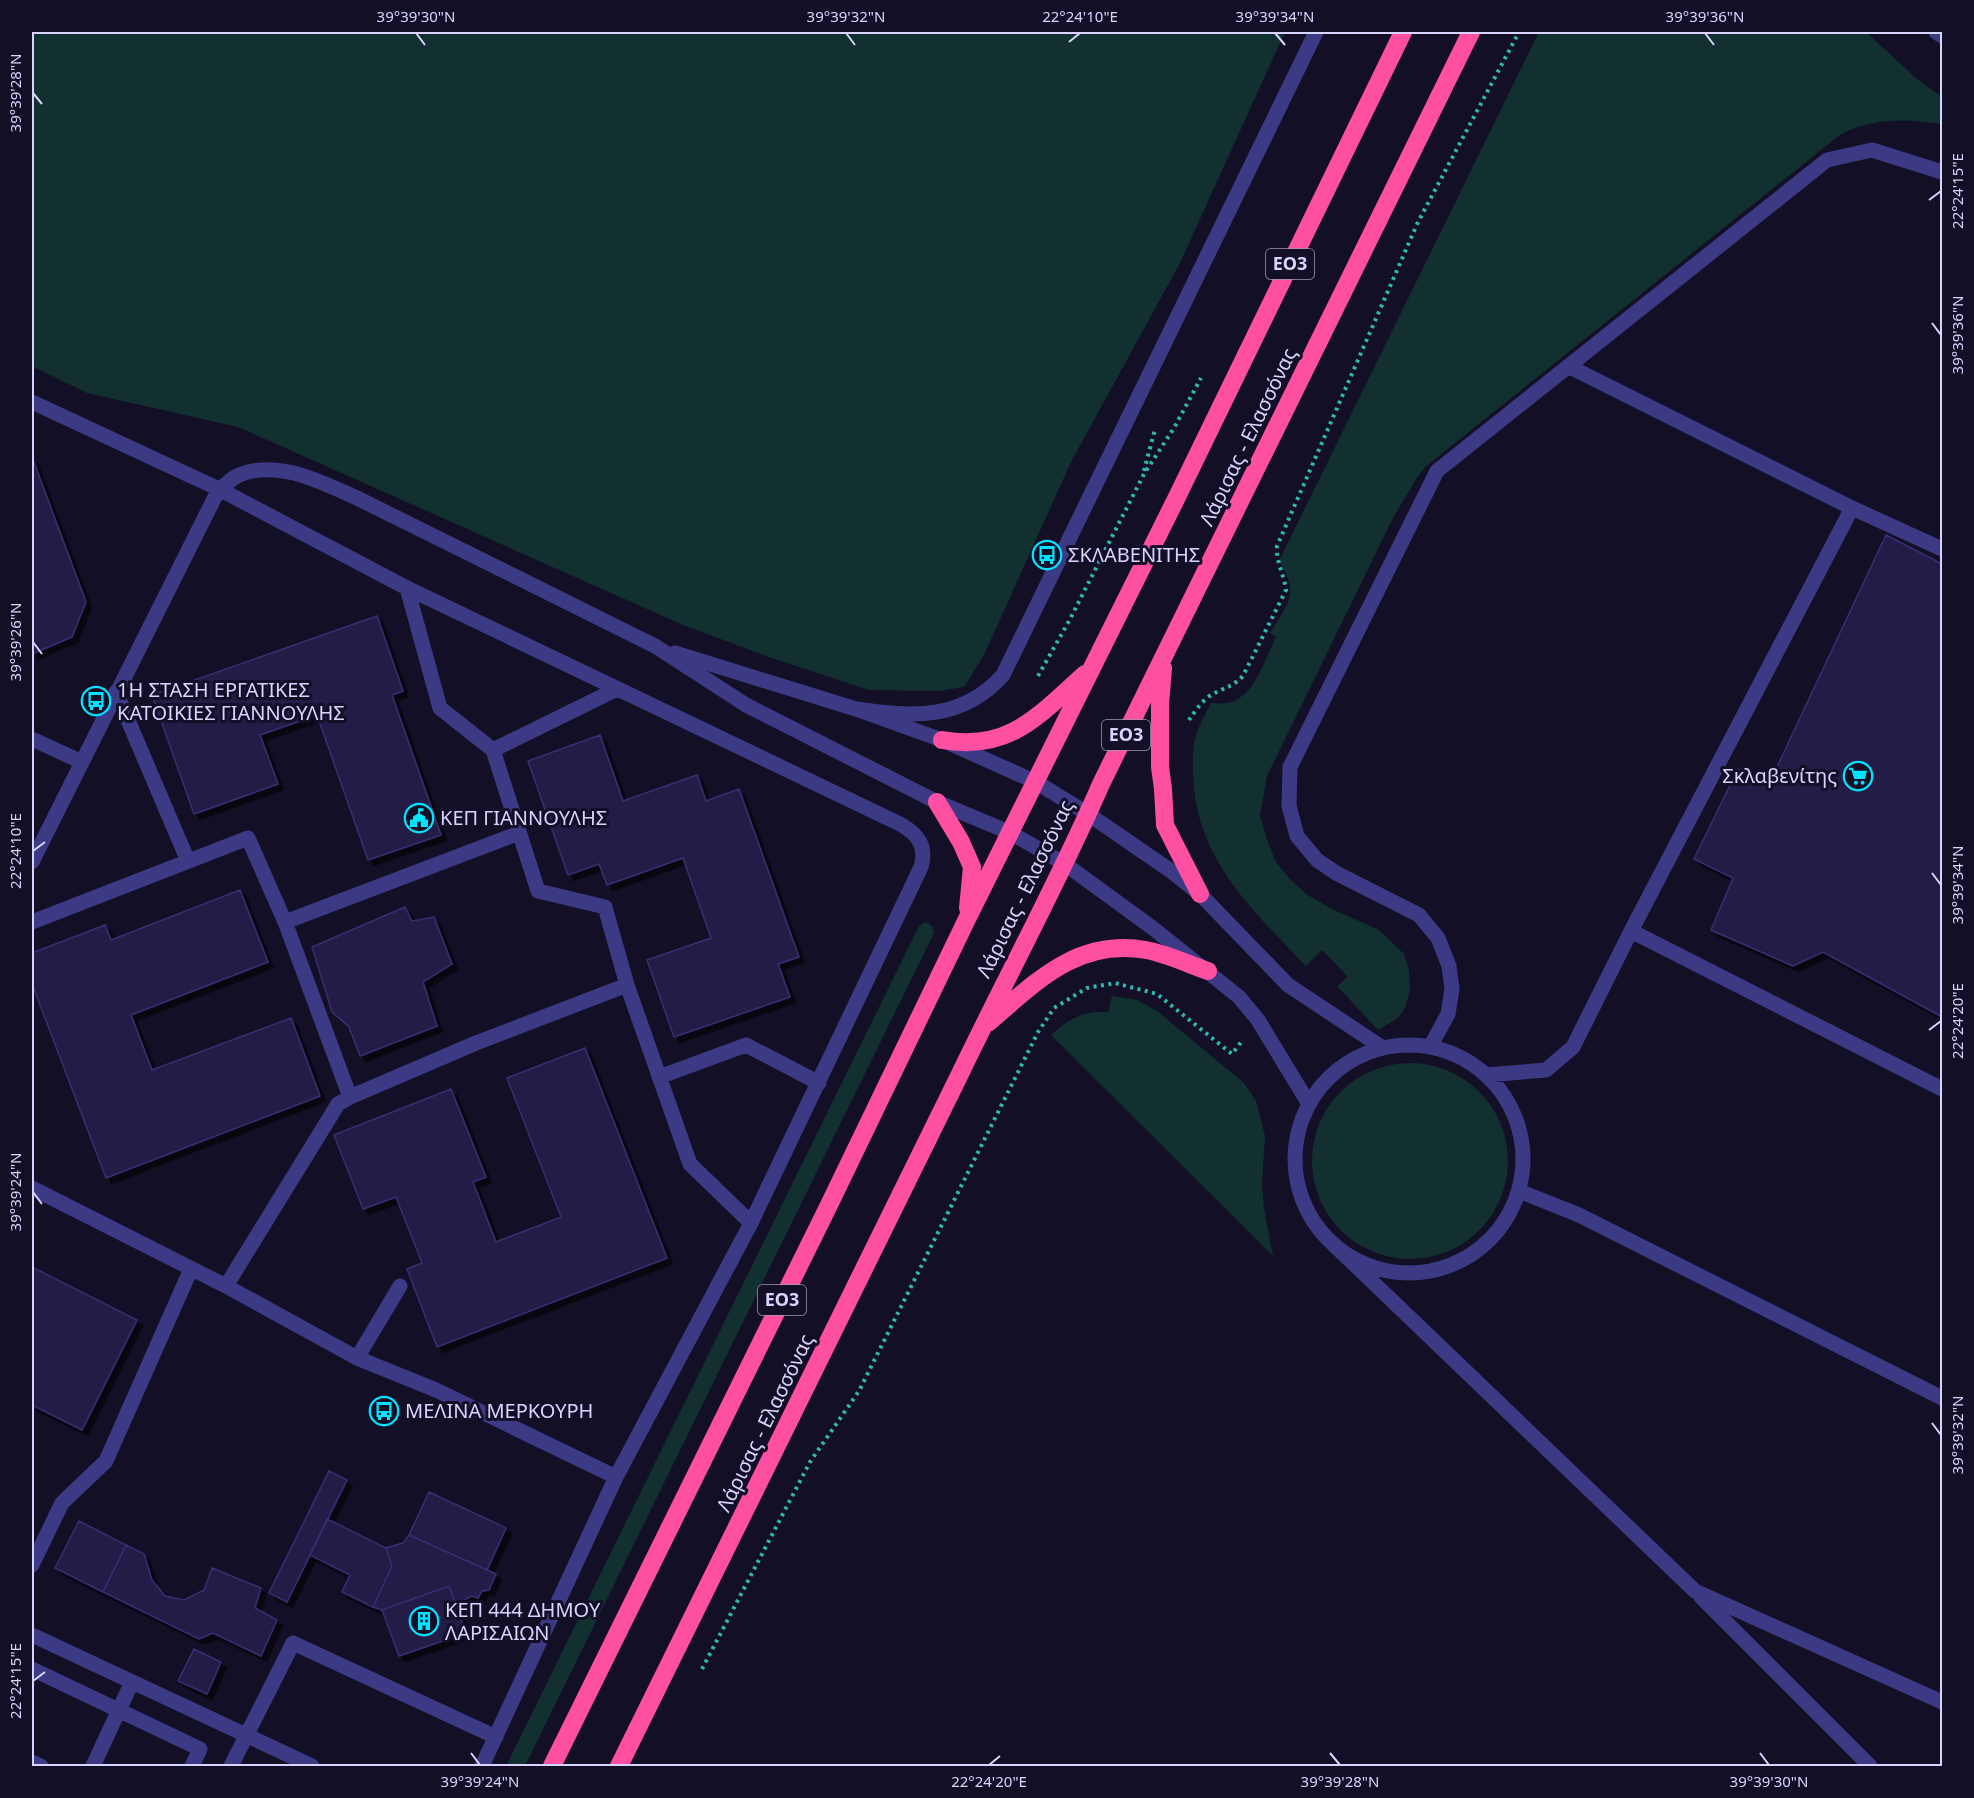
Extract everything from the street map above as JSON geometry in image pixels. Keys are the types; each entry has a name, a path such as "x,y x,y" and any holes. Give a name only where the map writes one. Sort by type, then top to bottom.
{"highway":[{"name":"Λάρισας - Ελασσόνας","path":"552,1767 1403,32"},
{"name":"Λάρισας - Ελασσόνας","path":"619,1767 769,1467 1471,32"},
{"path":"1164,657 1160,705 1160,767 1165,825 1200,894"},
{"path":"942,741 964,744 987,742 1011,733 1044,711 1093,667"},
{"path":"937,802 961,842 972,867 967,919"},
{"path":"982,1028 1039,979 1068,960 1091,951 1118,947 1148,950 1208,970"}],"street":[{"path":"856,709 897,715 954,708 974,701 991,689 1003,675 1316,32"},
{"path":"1936,32 1942,36"},
{"path":"1430,1047 1448,1014 1452,989 1449,966 1438,938 1419,915 1336,873 1317,860 1296,836 1289,806 1290,767 1437,471 1827,160 1872,150 1942,172"},
{"path":"1568,366 1852,508 1942,549"},
{"path":"32,402 219,489 406,588 900,824 919,838 923,852 921,867 751,1223 616,1478 482,1767"},
{"path":"32,862 219,489 236,476 254,470 286,471 313,479 357,498 655,646 746,705 937,802 1011,833 1065,864 1208,970 1239,997 1258,1020 1309,1104"},
{"path":"1486,1075 1546,1070 1574,1047 1631,931 1852,508"},
{"path":"406,588 440,708 493,750 538,891 604,907 627,985 690,1164 751,1223"},
{"path":"655,646 856,709 942,741 1036,782 1088,813 1150,855 1200,894 1288,985 1383,1048"},
{"path":"493,750 617,689"},
{"path":"116,692 188,861"},
{"path":"32,739 82,762"},
{"path":"285,922 519,832"},
{"path":"32,922 248,838 285,922 350,1097"},
{"path":"1631,931 1942,1089"},
{"path":"226,1286 338,1104 476,1043 627,985"},
{"path":"1333,1244 1348,1256 1365,1265 1383,1270 1412,1273 1441,1269 1458,1263 1490,1240 1512,1209 1519,1191 1524,1160 1519,1128 1506,1099 1486,1075 1445,1050 1414,1044 1368,1052 1340,1068 1328,1078 1309,1104 1301,1121 1295,1159 1296,1178 1309,1214 1319,1230 1333,1244 1695,1591 1870,1767"},
{"path":"659,1077 746,1045 819,1083"},
{"path":"32,1188 226,1286 357,1358 436,1390 616,1478"},
{"path":"1519,1191 1579,1215 1942,1398"},
{"path":"33,1559 62,1503 106,1461 191,1269"},
{"path":"357,1358 400,1286"},
{"path":"1695,1591 1942,1702"},
{"path":"32,1635 312,1767"},
{"path":"231,1767 293,1643 496,1737"},
{"path":"32,1669 200,1749 192,1767"},
{"path":"93,1767 132,1682"},
{"path":"32,1762 41,1767"}],"path":[{"path":"1188,722 1210,695 1233,686 1243,676 1286,590 1285,581 1276,560 1277,546 1418,222 1519,32"},
{"path":"1034,684 1144,474"},
{"path":"700,1674 810,1462 859,1391 1038,1032 1054,1008 1087,988 1115,983 1157,994 1232,1053 1258,1020"}],"green space":[{"path":"32,32 1285,32 1180,263 1071,462 984,655 964,687 939,691 869,690 766,656 683,625 238,427 87,393 32,366"},
{"path":"1539,32 1866,32 1917,79 1942,97 1942,124 1916,121 1879,122 1854,128 1841,134 1425,467 1416,479 1393,518 1267,776 1260,815 1276,862 1289,878 1306,894 1334,910 1379,930 1404,954 1409,971 1410,990 1405,1008 1398,1018 1378,1030 1337,986 1348,977 1322,950 1306,966 1247,902 1215,857 1196,804 1193,773 1194,745 1211,703 1236,700 1251,686 1263,666 1276,637 1270,633 1289,598 1289,582 1279,561"},
{"path":"926,922 932,926 934,933 525,1766 506,1766 919,926"},
{"path":"1112,996 1137,1000 1157,1011 1244,1083 1256,1101 1265,1136 1262,1185 1273,1256 1051,1035 1064,1024 1084,1014 1108,1012"},
{"path":"1410,1063 1429,1065 1447,1071 1464,1080 1479,1092 1491,1107 1500,1124 1506,1142 1508,1161 1506,1180 1500,1198 1491,1215 1479,1230 1464,1242 1447,1251 1429,1257 1410,1259 1391,1257 1373,1251 1356,1242 1341,1230 1329,1215 1320,1198 1314,1180 1312,1161 1314,1142 1320,1124 1329,1107 1341,1092 1356,1080 1373,1071 1391,1065"}],"building":[{"path":"32,457 86,602 72,637 32,654"},
{"name":"Σκλαβενίτης","path":"1886,535 1942,564 1942,1017 1823,952 1793,966 1711,930 1733,878 1694,859 1738,769 1769,784"},
{"path":"377,616 403,691 392,695 441,835 368,860 317,715 260,735 278,784 194,814 152,695"},
{"path":"600,735 623,801 697,775 706,801 739,789 799,957 778,964 790,997 674,1037 647,960 711,938 683,858 607,885 599,864 568,875 528,761"},
{"path":"240,890 268,962 131,1015 152,1070 291,1018 320,1096 106,1178 32,984 32,953 105,925 111,940"},
{"path":"405,907 412,921 434,917 452,964 423,982 437,1026 360,1056 349,1027 332,1012 312,947"},
{"path":"585,1048 667,1258 437,1347 407,1269 422,1263 396,1197 363,1209 334,1135 451,1089 486,1177 473,1182 496,1242 561,1217 507,1078"},
{"path":"32,1267 137,1320 82,1430 32,1405"},
{"path":"329,1471 347,1480 287,1602 269,1593"},
{"path":"429,1492 506,1528 487,1570 409,1535"},
{"path":"327,1519 386,1548 392,1566 373,1607 342,1592 350,1575 310,1555"},
{"path":"79,1521 126,1545 103,1592 55,1568"},
{"path":"409,1535 496,1574 489,1590 482,1591 478,1598 472,1596 456,1604 449,1586 382,1610 373,1607 392,1566 386,1548 403,1543"},
{"path":"126,1545 144,1554 152,1580 165,1596 184,1600 204,1590 212,1568 261,1588 255,1608 277,1620 261,1656 213,1633 199,1639 103,1592"},
{"name":"ΚΕΠ 444 ΔΗΜΟΥ ΛΑΡΙΣΑΙΩΝ","path":"449,1586 466,1633 399,1656 382,1610"},
{"path":"194,1649 221,1662 207,1694 178,1681"}],"place":[{"name":"ΣΚΛΑΒΕΝΙΤΗΣ","path":"1047,555"},
{"name":"1Η ΣΤΑΣΗ ΕΡΓΑΤΙΚΕΣ ΚΑΤΟΙΚΙΕΣ ΓΙΑΝΝΟΥΛΗΣ","path":"96,701"},
{"name":"Σκλαβενίτης","path":"1858,776"},
{"name":"ΚΕΠ ΓΙΑΝΝΟΥΛΗΣ","path":"419,818"},
{"name":"ΜΕΛΙΝΑ ΜΕΡΚΟΥΡΗ","path":"384,1411"},
{"name":"ΚΕΠ 444 ΔΗΜΟΥ ΛΑΡΙΣΑΙΩΝ","path":"424,1621"}]}
